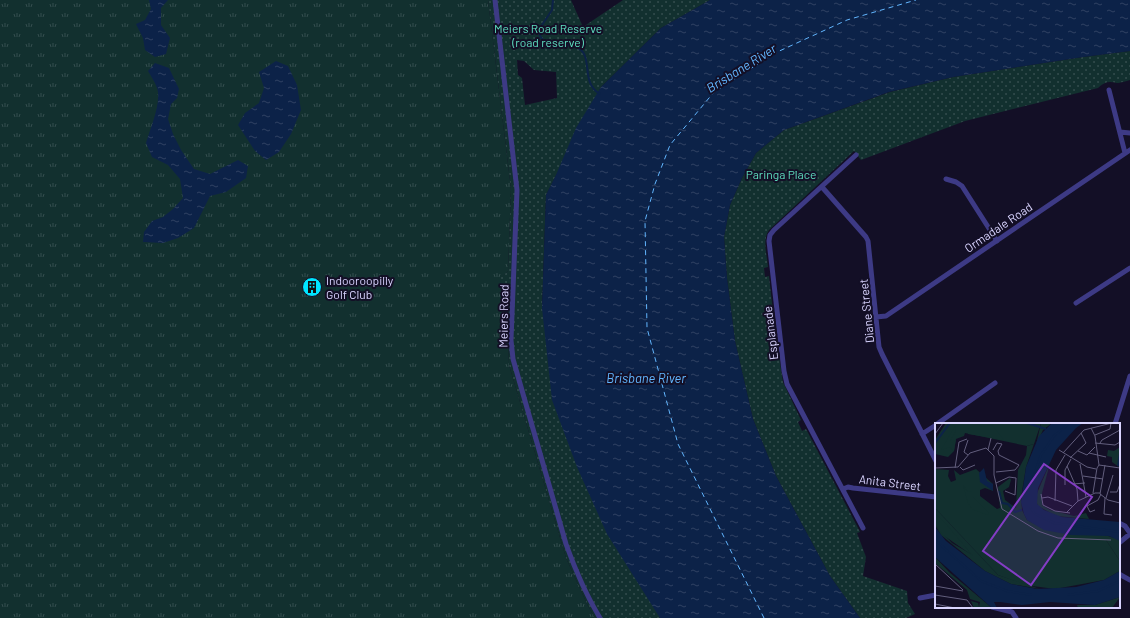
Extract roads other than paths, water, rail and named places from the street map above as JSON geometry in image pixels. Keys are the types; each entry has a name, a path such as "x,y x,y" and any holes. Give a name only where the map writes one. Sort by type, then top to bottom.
{"street":[{"name":"Meiers Road","path":"494,0 517,190 511,340 513,359 573,565 593,607 600,618"},
{"path":"1109,90 1120,132 1128,152"},
{"path":"1120,132 1130,133"},
{"name":"Ormadale Road","path":"876,317 886,316 1128,152"},
{"name":"Esplanade","path":"856,154 774,230 770,235 769,241 783,363 787,384 864,528"},
{"path":"946,179 956,182 962,186 997,241"},
{"name":"Diane Street","path":"822,187 866,237 879,347 935,459"},
{"path":"1076,303 1130,268"},
{"path":"1115,423 1130,376"},
{"path":"937,423 995,383"},
{"path":"922,434 935,425"},
{"name":"Anita Street","path":"843,489 848,487 935,497"},
{"path":"1120,524 1125,526 1130,534 1120,542"},
{"path":"1120,575 1130,580"},
{"path":"920,598 935,595"},
{"path":"996,608 1012,612 1016,618"}],"water":[{"path":"149,0 168,0 161,8 161,25 170,38 166,54 155,57 145,50 143,38 136,24 145,20 151,9"},
{"name":"Brisbane River","path":"710,0 1130,0 1130,51 953,77 889,92 784,130 756,153 742,178 730,205 724,237 727,278 735,341 753,419 776,476 830,576 860,618 660,618 607,534 577,467 552,400 542,308 546,195 576,128 601,87 661,28"},
{"path":"276,61 288,66 297,85 301,110 291,134 279,152 266,160 255,151 238,125 245,113 259,103 264,88 259,72"},
{"path":"155,63 169,68 179,89 177,98 171,104 168,119 181,150 194,169 210,174 238,160 248,166 246,178 226,192 210,196 194,228 178,238 163,243 143,242 144,232 152,221 163,217 183,198 180,179 168,165 152,157 146,143 155,116 158,101 157,88 148,71"}],"waterway":[{"path":"553,0 552,10 540,28 540,36 546,44 569,45 582,51 585,56 590,83 600,94"}],"place":[{"name":"Indooroopilly Golf Club","path":"312,287"}],"park label":[{"name":"Meiers Road Reserve (road reserve)","path":"548,35"},
{"name":"Paringa Place","path":"781,174"}]}
